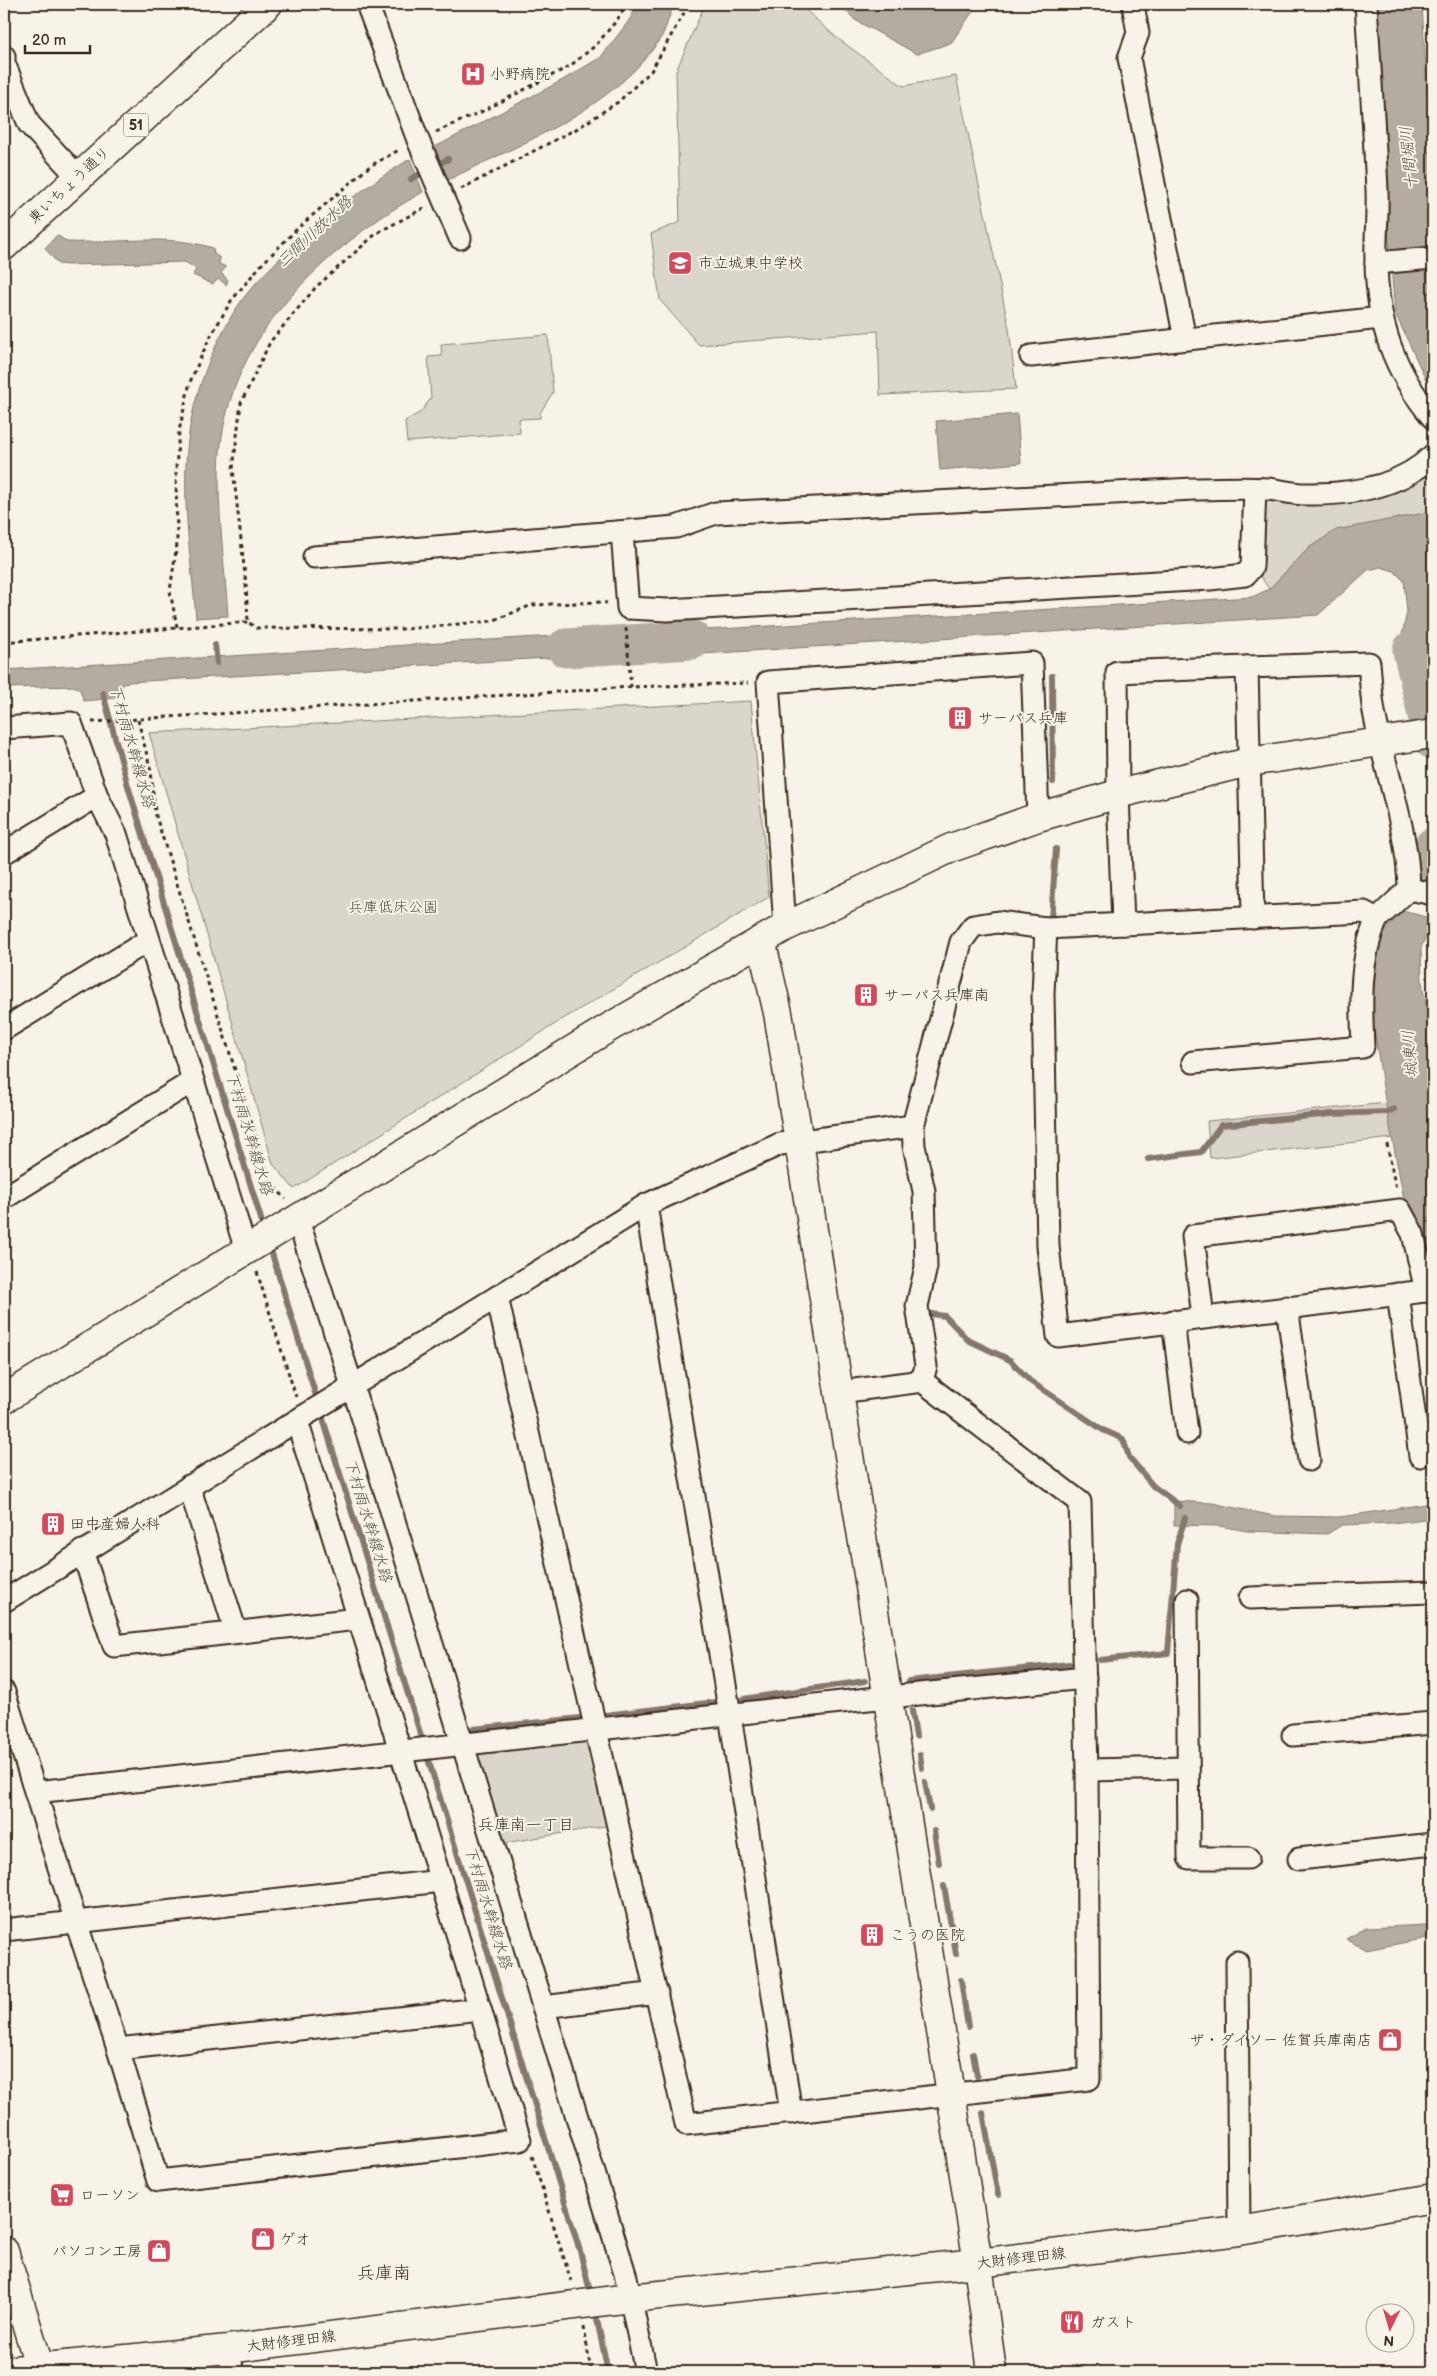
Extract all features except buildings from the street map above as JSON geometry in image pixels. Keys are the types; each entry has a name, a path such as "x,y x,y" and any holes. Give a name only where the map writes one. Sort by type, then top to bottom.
{"street":[{"name":"東いちょう通り","path":"4,246 268,4"},
{"path":"367,4 418,140 460,238"},
{"path":"1133,4 1138,33 1129,58 1185,339"},
{"path":"1366,4 1377,192 1376,263 1381,318 1396,363 1415,397 1433,418"},
{"path":"4,56 4,63 29,124 78,177"},
{"path":"1376,263 1433,258"},
{"path":"1031,356 1381,318"},
{"path":"314,558 676,527 716,513 1185,489 1255,489 1304,494 1348,492 1391,483 1422,466 1433,455"},
{"path":"622,532 627,617 667,610 1190,580 1245,575 1252,567 1255,489"},
{"path":"785,927 768,682 1032,663 1038,817"},
{"path":"1123,924 1118,794 1117,672 1369,664 1375,717 1388,740 1409,868 1409,889 1378,919 1370,934 1361,999 1363,1047 1193,1062"},
{"path":"1247,667 1253,918"},
{"path":"4,728 71,723 97,796 116,834 193,1081 252,1255"},
{"path":"4,1399 252,1255 290,1217 610,1027 785,927 952,848 1038,817 1118,794 1250,762 1433,734"},
{"path":"4,853 97,796"},
{"path":"1409,889 1433,894"},
{"path":"922,1381 926,1366 917,1306 926,1267 924,1191 914,1146 913,1126 962,942 973,926 998,922 1046,928 1364,912 1378,919"},
{"path":"1046,928 1043,994 1048,1246 1058,1336 1430,1290 1413,1234 1400,1210 1193,1236 1203,1317"},
{"path":"4,1029 149,940"},
{"path":"761,940 778,1013 840,1392 978,2263 992,2372"},
{"path":"4,1198 193,1081"},
{"path":"4,1601 82,1551 646,1205 780,1144 913,1126"},
{"path":"646,1205 730,1715 791,2113"},
{"path":"290,1217 344,1392 363,1419 455,1746 543,2007 619,2299 646,2372"},
{"path":"1398,1294 1420,1456"},
{"path":"497,1296 598,1730 686,2124 1089,2079 1086,1678 1080,1502 922,1381 840,1392"},
{"path":"1287,1307 1309,1460"},
{"path":"1173,1321 1187,1433"},
{"path":"4,1692 158,2181 520,2140 441,1881 406,1751 358,1618 299,1419"},
{"path":"189,1486 236,1632"},
{"path":"82,1551 114,1646 358,1618"},
{"path":"1250,1598 1433,1592"},
{"path":"1186,1600 1189,1858 1248,1858"},
{"path":"36,1792 887,1697 1086,1678"},
{"path":"1293,1735 1433,1723"},
{"path":"1087,1770 1188,1768"},
{"path":"1299,1860 1433,1844"},
{"path":"4,1930 441,1881"},
{"path":"1237,1962 1240,2231"},
{"path":"543,2007 657,1993"},
{"path":"118,2049 480,2009"},
{"name":"大財修理田線","path":"4,2371 230,2361 619,2299 978,2263 1240,2231 1433,2198"},
{"path":"4,2251 41,2370"}],"path":[{"path":"177,627 170,591 177,544 176,468 179,431 190,382 209,339 230,301 261,265 300,227 370,166 418,140 483,111 570,66 596,45 628,4"},
{"path":"248,622 234,470 241,403 270,342 316,287 377,233 578,128 618,102 651,71 690,4"},
{"path":"4,642 248,622 256,628 404,629 492,621 532,606 600,602 627,617 631,688"},
{"path":"91,722 631,688 768,682"},
{"path":"138,720 151,771 155,813 270,1182 290,1217"},
{"path":"1387,1144 1400,1210"},
{"path":"252,1255 299,1419"},
{"path":"520,2140 530,2151 578,2307 592,2372"}],"green space":[{"path":"705,4 799,4 837,38 903,86 956,76 1009,328 1016,389 880,395 878,331 699,345 660,300 651,234 680,222 676,71"},
{"path":"548,335 553,392 540,413 540,418 519,419 520,433 407,442 405,421 421,412 431,398 428,357 442,356 441,344"},
{"path":"1433,469 1433,515 1430,512 1310,547 1269,589 1257,571 1261,495 1397,490"},
{"name":"兵庫低床公園","path":"751,701 769,897 563,1019 294,1189 273,1164 149,733"},
{"path":"1387,1103 1393,1138 1210,1158 1207,1121"},
{"path":"591,1740 611,1825 499,1844 475,1754"}],"water":[{"path":"638,4 674,4 662,36 643,62 593,104 565,122 448,180 435,147 561,81 601,57 628,22"},
{"path":"840,4 909,4 915,6 978,4 951,43 917,54 855,20"},
{"name":"十間堀川","path":"1373,4 1422,4 1433,189 1433,388 1426,380 1395,313 1381,144"},
{"path":"410,159 423,192 372,224 311,275 285,303 263,333 244,366 230,400 222,438 219,479 228,616 196,618 187,525 187,456 192,415 210,358 238,305 284,254 367,187"},
{"path":"57,235 67,242 159,240 177,241 213,248 214,254 220,258 219,264 226,267 221,273 228,280 226,285 219,279 212,284 193,275 196,269 185,262 58,264 45,248"},
{"path":"1017,414 1021,463 940,470 936,421"},
{"path":"1430,512 1433,515 1433,612 1428,632 1428,668 1433,701 1418,704 1410,674 1399,648 1407,612 1404,581 1394,571 1381,567 1368,570 1318,615 639,658 637,634 1252,597 1269,589 1310,547 1336,530"},
{"path":"618,632 619,654 128,682 122,685 119,698 84,701 80,690 74,686 4,688 4,670"},
{"path":"1403,911 1433,919 1421,948 1422,982 1433,1048 1433,1272 1431,1271 1420,1232 1404,1199 1387,1112 1369,997 1383,933"},
{"path":"1174,1501 1212,1503 1274,1516 1340,1517 1433,1503 1433,1518 1392,1523 1342,1525 1327,1534 1247,1531 1219,1526 1174,1525"},
{"path":"1433,1923 1433,1937 1366,1950 1346,1939 1366,1928"}],"waterway":[{"name":"三間川放水路","path":"411,179 448,159"},
{"path":"566,648 692,640"},
{"path":"215,645 217,663"},
{"path":"1412,650 1433,740"},
{"path":"1052,676 1053,782"},
{"name":"下村雨水幹線水路","path":"103,693 128,786 265,1232"},
{"name":"城東川","path":"1426,873 1433,847"},
{"path":"1051,920 1056,849"},
{"path":"1148,1159 1201,1152 1221,1125 1331,1114 1387,1112 1394,1109"},
{"name":"下村雨水幹線水路","path":"269,1244 580,2251 591,2295"},
{"path":"924,1313 945,1316 968,1340 1010,1360 1030,1381 1103,1430 1123,1439 1129,1457 1153,1486 1180,1506"},
{"path":"1100,1660 1168,1653 1177,1544 1185,1518"},
{"path":"909,1681 1069,1664"},
{"path":"743,1699 865,1681"},
{"path":"605,1715 716,1702"},
{"path":"912,1711 916,1736"},
{"path":"473,1729 581,1718"},
{"path":"920,1755 922,1768"},
{"path":"925,1782 930,1809"},
{"path":"934,1831 939,1863"},
{"path":"944,1886 956,1954"},
{"path":"961,1980 968,2027"},
{"path":"973,2054 977,2076"},
{"path":"983,2113 998,2195"},
{"name":"下村雨水幹線水路","path":"595,2310 608,2372"}],"place":[{"name":"小野病院","path":"473,74"},
{"name":"市立城東中学校","path":"680,263"},
{"name":"サーパス兵庫","path":"960,718"},
{"name":"サーパス兵庫南","path":"866,995"},
{"name":"田中産婦人科","path":"53,1524"},
{"name":"こうの医院","path":"872,1935"},
{"name":"ザ・ダイソー 佐賀兵庫南店","path":"1390,2040"},
{"name":"ローソン","path":"62,2195"},
{"name":"ゲオ","path":"263,2239"},
{"name":"パソコン工房","path":"159,2251"},
{"name":"ガスト","path":"1072,2322"}],"district":[{"name":"兵庫南一丁目","path":"526,1824"},
{"name":"兵庫南","path":"384,2273"}]}
